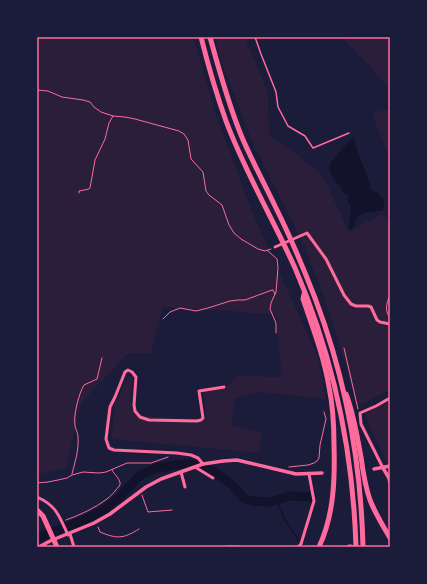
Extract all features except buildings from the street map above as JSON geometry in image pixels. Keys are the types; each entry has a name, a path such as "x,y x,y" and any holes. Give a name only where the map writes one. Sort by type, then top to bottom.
{"highway":[{"path":"201,37 226,121 295,269 325,350 347,446 356,547"},
{"path":"210,37 227,96 241,135 282,220 315,298 355,422 369,499 390,538"},
{"path":"305,293 303,299 317,338 328,379 334,417 335,468 333,496 324,536 319,547"},
{"path":"340,378 359,476 364,547"},
{"path":"37,510 43,516 56,547"}],"street":[{"path":"275,247 306,233 326,259 344,295 351,304 356,306 371,307 380,322 390,324"},
{"path":"203,464 198,458 191,455 114,450 109,448 106,439 110,408 125,372 128,370 136,377 134,411 140,417 150,420 201,420 203,418 203,414 199,391 224,387"},
{"path":"390,398 360,413 362,424 390,484"},
{"path":"39,547 96,522 110,514 146,487 161,479 203,464 238,460 296,474 322,473"},
{"path":"374,469 390,466"},
{"path":"195,467 213,478"},
{"path":"183,471 185,487"},
{"path":"298,547 301,544 314,501 309,474"},
{"path":"37,496 48,502 59,514 74,547"},
{"path":"227,547 238,547"}],"lane":[{"path":"255,37 276,92 278,106 288,126 305,136 313,148 349,133"}],"path":[{"path":"37,90 48,91 62,97 90,102 101,112 113,116 135,118 174,129 184,134 188,140 191,159 202,172 206,191 209,196 222,205 228,225 234,233 241,239 262,251 267,251 275,247"},
{"path":"79,193 79,191 89,190 90,188 94,160 105,139 109,123 113,116"},
{"path":"267,251 277,260 278,263 277,285 275,294 270,303 270,309 276,323 276,333"},
{"path":"163,319 170,312 180,308 196,310 208,308 230,301 245,300 272,290 275,294"},
{"path":"390,294 386,308 387,314 390,317"},
{"path":"344,348 360,413"},
{"path":"72,475 78,449 78,434 74,422 78,401 84,385 97,379 102,358"},
{"path":"281,470 308,465 317,461 319,458 320,445 326,419 324,412"},
{"path":"37,483 67,478 83,472 100,473 127,464 151,463 167,457"},
{"path":"62,522 87,511 109,497 121,483 112,470"},
{"path":"140,491 148,512 172,510"},
{"path":"96,522 100,532 114,537 130,535 139,530"}],"shaded area":[{"path":"37,37 193,37 217,118 253,214 318,357 326,399 259,392 235,398 231,426 262,432 259,453 112,439 114,405 126,381 133,374 130,402 139,416 206,419 203,388 227,386 238,376 282,377 276,315 163,307 151,353 127,354 81,403 66,469 37,474"},
{"path":"215,37 245,37 268,93 269,136 298,155 323,176 349,232 381,214 390,220 390,390 358,406 330,314 305,247 254,146 220,58"},
{"path":"342,37 390,37 390,88"},
{"path":"390,109 390,161 372,113"},
{"path":"354,138 371,190 381,196 384,200 383,210 362,214 350,230 351,207 347,200 349,196 343,193 329,170 330,163 350,140"},
{"path":"390,400 390,472 387,462 367,421 366,413"}],"waterway":[{"path":"37,538 82,521 102,511 120,497 140,475 157,468 175,465 190,463 217,473 232,485 245,499 253,501 270,502 289,496 310,497"},
{"path":"277,500 284,518 298,540"}]}
